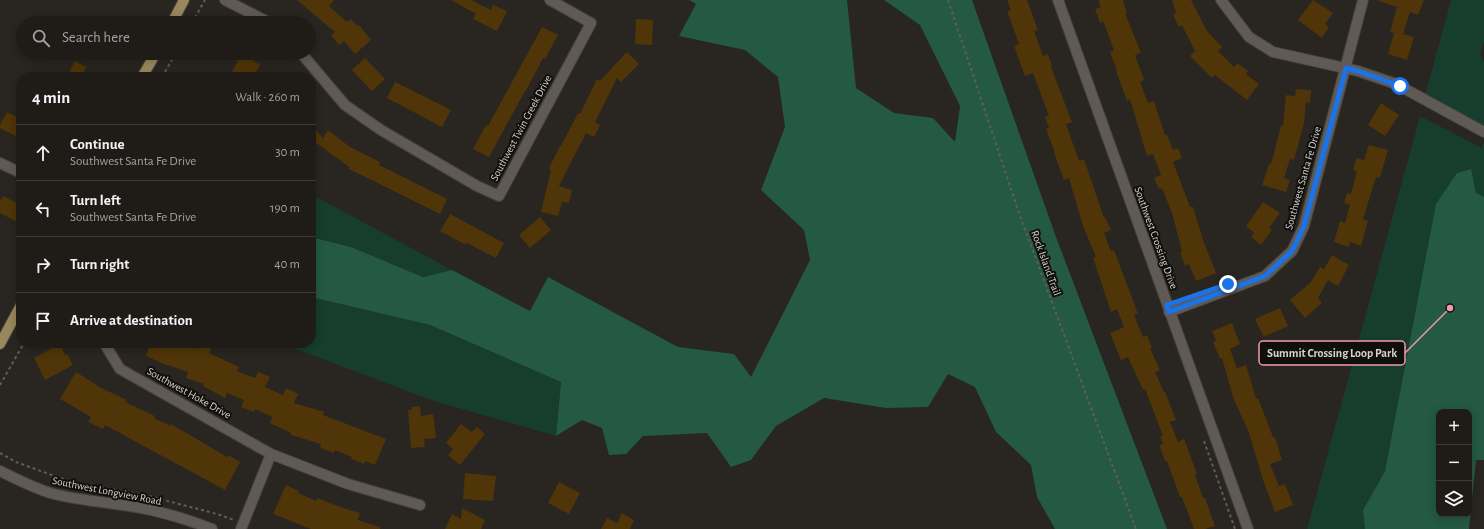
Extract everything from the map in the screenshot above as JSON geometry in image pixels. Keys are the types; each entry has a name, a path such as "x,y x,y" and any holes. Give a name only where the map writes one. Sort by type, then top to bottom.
{"main road":[{"path":"176,16 184,0"},
{"path":"145,72 152,60"},
{"path":"0,344 16,314"}],"street":[{"path":"225,0 256,16"},
{"name":"Southwest Twin Creek Drive","path":"307,60 345,105 381,130 476,186 499,196 591,23 550,0"},
{"name":"Southwest Crossing Drive","path":"1058,0 1248,529"},
{"path":"1221,0 1249,38 1273,52 1358,71 1400,86 1484,132"},
{"name":"Southwest Santa Fe Drive","path":"1169,312 1265,276 1292,251 1304,226 1363,0"},
{"path":"0,162 16,170"},
{"name":"Southwest Hoke Drive","path":"107,348 120,369 271,454 348,484 420,505"},
{"path":"242,526 271,454"},
{"name":"Southwest Longview Road","path":"0,471 52,494 149,510 189,520 212,529"}],"path":[{"path":"196,16 205,0"},
{"name":"Rock Island Trail","path":"948,0 1020,216 1136,529"},
{"path":"165,72 172,60"},
{"path":"0,385 21,348"},
{"path":"0,453 16,462 72,482 145,494 217,514 242,526"}],"green space":[{"path":"689,0 847,0 856,88 894,113 933,118 955,142 960,106 920,25 884,0 972,0 1056,237 1167,529 1055,529 1037,497 1031,465 996,432 975,387 948,374 928,407 886,408 824,398 776,426 751,460 731,467 707,433 643,436 626,454 609,455 602,428 582,420 556,436 561,382 430,325 316,298 316,238 351,247 423,277 452,270 530,311 548,277 678,347 734,354 751,377 810,260 804,230 761,190 785,127 778,77 745,50 679,36 696,4"},
{"path":"1451,0 1484,0 1484,41 1480,54 1484,62 1484,130 1424,99"},
{"path":"1420,116 1482,148 1484,141 1484,460 1472,422 1472,409 1436,409 1436,414 1390,445 1385,471 1363,510 1365,529 1307,529"},
{"path":"1471,169 1476,193 1484,197 1484,460 1476,460 1472,499 1472,409 1436,409 1436,517 1470,517 1469,529 1365,529 1363,510 1385,471 1436,204 1457,173"},
{"path":"316,197 452,270 423,277 351,247 316,238"},
{"path":"316,298 430,325 561,382 556,436 434,401 293,348 316,348"}],"building":[{"path":"297,0 334,0 329,6 347,22 351,19 357,26 359,25 371,40 355,54 344,41 339,45 331,35 335,32"},
{"path":"451,0 471,0 491,10 493,5 507,11 497,31 473,19 476,14"},
{"path":"1007,0 1027,0 1038,30 1034,31 1043,56 1048,54 1051,67 1072,122 1066,124 1079,161 1084,159 1104,218 1105,217 1111,230 1104,233 1111,251 1114,250 1138,314 1134,315 1143,337 1147,335 1152,348 1150,348 1160,370 1155,372 1176,420 1170,422 1178,442 1184,439 1197,474 1195,475 1203,498 1205,498 1215,526 1205,529 1194,529 1182,497 1180,497 1167,461 1165,461 1159,445 1163,444 1160,437 1163,436 1145,389 1143,390 1128,357 1121,360 1110,333 1124,327 1117,309 1111,312 1093,258 1096,257 1083,226 1069,178 1064,180 1054,153 1046,129 1049,128 1045,117 1049,116 1033,73 1025,76 1014,46 1019,44 1007,11 1011,10"},
{"path":"1098,0 1123,0 1127,13 1125,13 1141,53 1135,55 1144,80 1140,82 1148,103 1154,101 1165,135 1167,135 1173,150 1178,148 1182,158 1173,162 1190,207 1193,207 1203,240 1216,273 1196,281 1189,264 1185,266 1180,252 1182,251 1172,213 1162,188 1159,189 1154,178 1161,175 1153,154 1147,156 1130,99 1127,101 1116,71 1110,52 1114,50 1103,21 1100,23 1095,9 1101,7"},
{"path":"1172,0 1191,0 1207,31 1222,47 1218,51 1234,67 1237,63 1248,71 1246,74 1259,84 1247,100 1215,75 1212,78 1190,56 1195,51 1182,25 1179,27 1173,15 1176,13"},
{"path":"1313,0 1333,13 1325,24 1329,27 1322,38 1298,20"},
{"path":"1424,0 1418,15 1410,12 1403,34 1414,37 1407,60 1388,54 1394,33 1390,32 1397,7 1379,1"},
{"path":"636,19 653,20 652,45 635,44"},
{"path":"542,27 558,35 545,59 543,58 489,157 473,149 486,125 488,126"},
{"path":"627,52 639,64 621,82 617,78 595,122 600,125 594,137 586,133 559,186 572,190 569,203 562,202 558,216 541,212 551,170 549,168 560,146 578,113 580,114 597,79 600,81"},
{"path":"365,58 385,79 372,91 352,70"},
{"path":"236,60 252,60 260,65 256,72 234,72 232,71 238,61"},
{"path":"75,61 86,67 84,72 70,72"},
{"path":"395,82 451,110 442,127 387,98"},
{"path":"1296,89 1311,90 1310,103 1306,102 1304,123 1294,160 1290,159 1284,178 1290,180 1286,192 1262,185 1269,164 1271,164 1281,126 1283,126 1286,95 1295,96"},
{"path":"1381,103 1399,115 1385,136 1368,125"},
{"path":"7,112 16,116 16,136 0,128 0,125"},
{"path":"316,130 323,138 328,130 350,147 380,162 379,165 447,199 440,214 349,169 349,167 316,143"},
{"path":"1369,145 1388,150 1380,178 1376,177 1363,219 1368,221 1361,246 1350,242 1349,247 1334,242 1340,221 1345,223 1350,205 1344,203 1347,193 1351,194 1357,172 1353,170 1356,158 1364,160"},
{"path":"3,196 16,202 16,221 0,213 0,201"},
{"path":"1263,202 1280,213 1269,228 1272,230 1261,245 1251,237 1254,233 1246,226"},
{"path":"450,214 504,243 496,258 467,243 466,245 440,231"},
{"path":"540,217 551,230 530,248 519,235"},
{"path":"1332,255 1349,265 1338,286 1328,280 1318,298 1322,303 1305,318 1290,300 1310,283 1320,267 1324,269"},
{"path":"1280,308 1288,326 1264,337 1255,319"},
{"path":"1232,323 1240,344 1230,349 1237,368 1246,365 1256,399 1258,398 1273,437 1275,437 1282,460 1270,464 1279,486 1285,484 1293,505 1275,512 1264,483 1249,433 1233,397 1222,358 1220,359 1213,342 1216,341 1212,331"},
{"path":"53,348 62,348 73,365 45,380 34,358"},
{"path":"149,348 211,348 209,353 239,367 237,371 255,378 258,372 270,377 265,387 283,395 286,388 298,394 294,403 324,412 323,415 386,439 375,465 365,461 364,464 335,450 334,453 320,448 321,444 291,435 291,433 270,423 272,417 255,409 254,412 241,407 244,400 227,393 225,398 203,386 204,384 186,378 188,372 168,366 146,356"},
{"path":"76,372 97,386 127,400 125,402 155,416 154,418 170,426 170,424 227,457 228,455 240,462 225,490 105,425 103,429 88,422 91,417 60,399"},
{"path":"420,406 421,416 433,414 436,438 424,439 425,447 411,448 408,410 412,410 411,407"},
{"path":"461,424 472,432 477,427 485,434 460,465 448,455 453,449 446,443"},
{"path":"465,473 496,476 493,501 463,499"},
{"path":"559,482 580,493 569,514 548,503"},
{"path":"286,485 299,491 298,493 316,501 317,498 360,513 358,520 380,527 380,529 311,529 273,514"},
{"path":"462,508 485,520 481,529 445,529 452,514 461,519"},
{"path":"622,513 634,520 630,529 601,529 607,518 617,523"}],"place":[{"name":"Summit Crossing Loop Park","path":"1450,308"}],"route":[{"path":"1228,284 1167,305 1169,312 1265,276 1292,251 1304,226 1346,68 1400,86"}]}
